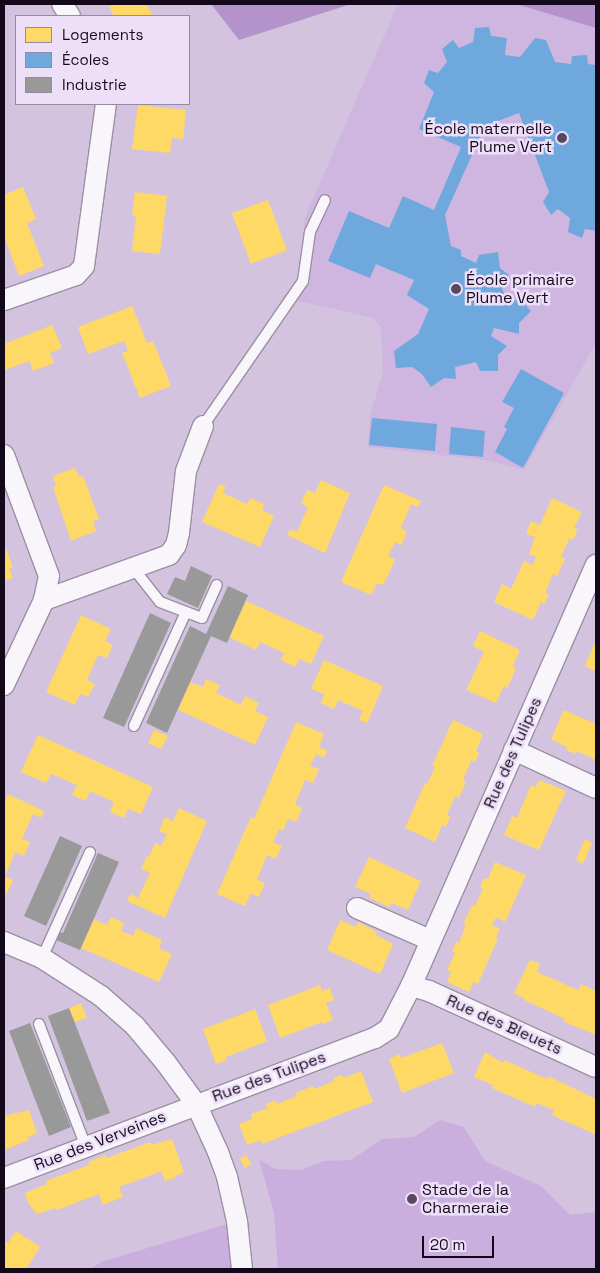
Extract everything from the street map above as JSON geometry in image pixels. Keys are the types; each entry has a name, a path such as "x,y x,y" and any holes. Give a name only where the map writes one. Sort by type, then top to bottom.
{"street":[{"path":"62,4 69,15"},
{"path":"4,300 76,275 84,266 106,105"},
{"path":"44,600 170,555 176,545 186,471 202,426"},
{"path":"4,455 49,576 44,600 10,656 4,684"},
{"name":"Rue des Tulipes","path":"196,1104 375,1038 389,1029 411,986 596,565"},
{"path":"514,750 596,788"},
{"path":"357,908 430,940"},
{"path":"4,942 42,958 81,981 130,1021 150,1041 196,1104 208,1128 227,1177 237,1221 242,1269"},
{"name":"Rue des Bleuets","path":"411,986 429,991 596,1067"},
{"name":"Rue des Verveines","path":"4,1178 196,1104"}],"lane":[{"path":"202,426 303,281 310,232 324,200"},
{"path":"134,569 160,602 202,618 217,585"},
{"path":"134,726 186,612"},
{"path":"42,958 90,852"},
{"path":"39,1024 86,1147"}],"shaded area":[{"path":"211,4 351,4 239,40"},
{"path":"398,4 516,4 596,28 596,343 524,470 485,460 368,447 370,416 383,372 381,327 373,318 282,297 292,290 298,281 305,217"},
{"path":"516,4 596,4 596,28"},
{"name":"Stade de la Charmeraie","path":"440,1120 464,1127 485,1161 541,1186 570,1215 596,1212 596,1269 278,1269 274,1213 259,1159 275,1169 301,1170 324,1161 351,1160 382,1139 414,1137"},
{"path":"237,1221 242,1269 91,1269 101,1262"}],"building: Logements":[{"path":"115,4 146,4 152,15 113,15 109,7"},
{"path":"138,105 186,110 183,139 172,138 170,153 132,149"},
{"path":"23,187 36,219 27,223 44,266 19,276 4,236 4,195"},
{"path":"135,192 167,196 160,254 132,251 136,216 132,216"},
{"path":"268,200 287,250 251,264 232,213"},
{"path":"132,306 147,343 153,341 171,386 140,398 122,353 128,351 124,341 88,354 78,327"},
{"path":"52,325 62,348 50,353 54,363 33,371 29,361 5,370 4,344"},
{"path":"75,468 79,477 83,476 99,519 93,521 96,531 71,541 53,487 56,486 53,476"},
{"path":"321,480 350,493 325,553 287,535 291,529 297,532 308,507 301,503 307,490 315,493"},
{"path":"219,484 226,487 223,493 247,504 251,498 264,504 262,510 274,516 260,547 202,522"},
{"path":"384,485 421,501 418,507 411,504 401,528 407,531 404,539 401,545 395,542 388,556 395,559 390,571 383,585 377,583 371,595 341,582"},
{"path":"552,498 582,512 574,528 578,529 573,540 569,539 561,557 565,559 557,576 553,574 545,593 549,594 544,604 541,602 533,620 494,602 502,584 511,589 524,561 533,565 536,557 529,554 535,537 526,534 531,521 540,525"},
{"path":"4,544 13,567 9,568 13,578 4,581"},
{"path":"246,601 324,636 311,664 299,659 295,667 281,660 284,653 260,642 256,650 229,637"},
{"path":"81,615 111,629 105,641 113,645 107,658 98,655 87,680 95,684 88,697 80,694 75,705 46,692"},
{"path":"480,631 520,650 513,666 516,668 512,678 507,688 504,686 496,703 466,690 484,652 473,646"},
{"path":"596,640 596,671 585,666"},
{"path":"324,660 383,686 367,723 359,720 363,711 338,700 334,709 321,703 324,694 311,689"},
{"path":"206,679 220,685 216,693 241,705 245,696 259,703 255,711 268,717 255,745 178,710 190,682 203,687"},
{"path":"564,710 596,724 596,760 577,751 576,754 566,750 567,747 551,739"},
{"path":"453,720 483,734 476,751 479,753 475,762 471,760 463,780 466,782 459,798 455,796 447,815 450,817 446,827 442,825 435,842 405,828 425,783 427,784 435,767 432,766"},
{"path":"296,722 324,734 319,747 327,750 324,758 316,754 310,766 319,769 313,783 305,780 295,804 302,808 296,822 288,819 283,831 279,829 273,842 282,846 275,859 267,855 257,880 265,883 259,897 251,893 245,906 217,894 251,817 254,819"},
{"path":"154,730 168,736 161,749 148,743"},
{"path":"38,735 153,787 141,814 128,809 124,818 110,812 114,802 90,791 86,801 72,795 77,785 51,774 46,783 21,772"},
{"path":"539,780 566,791 539,850 504,835 512,816 517,818 531,785 536,787"},
{"path":"8,794 44,811 41,818 33,814 22,839 30,842 24,856 15,852 5,876 13,880 7,893 4,892 4,803"},
{"path":"179,808 207,821 165,918 127,901 130,894 138,898 150,873 141,869 155,843 161,846 167,834 159,831 165,817 173,821"},
{"path":"585,839 592,843 583,864 576,860"},
{"path":"369,857 421,881 408,910 391,903 389,907 370,898 371,894 355,887"},
{"path":"495,862 526,875 505,922 496,917 492,925 500,929 496,937 498,938 478,984 473,982 469,992 447,982 451,972 447,970 455,953 452,952 456,941 459,943 466,925 463,924 472,905 475,906 483,889 480,887 484,878 488,879"},
{"path":"111,917 124,923 121,931 133,936 136,928 162,940 159,948 172,954 159,982 81,948 94,919 107,925"},
{"path":"340,920 356,927 358,922 377,932 376,935 393,944 380,974 327,950"},
{"path":"530,960 540,964 537,972 578,990 581,984 596,991 596,1035 564,1022 565,1019 524,1000 524,998 514,993"},
{"path":"320,985 322,991 330,988 334,1000 326,1003 333,1020 323,1024 322,1022 280,1038 268,1005"},
{"path":"81,1003 87,1018 75,1022 69,1008"},
{"path":"255,1009 267,1041 226,1057 227,1060 216,1064 203,1029"},
{"path":"442,1043 454,1073 402,1093 389,1059 400,1054 401,1058"},
{"path":"485,1052 503,1063 504,1060 547,1079 548,1076 596,1099 596,1131 594,1134 552,1115 554,1110 537,1103 535,1107 492,1088 493,1085 474,1077"},
{"path":"361,1071 373,1102 262,1144 261,1140 247,1145 239,1124 252,1119 251,1114 268,1108 266,1104 276,1100 277,1104 297,1096 295,1093 313,1086 315,1089 334,1081 333,1078 342,1075 344,1078"},
{"path":"29,1110 37,1133 28,1137 29,1140 4,1150 4,1116"},
{"path":"172,1139 184,1172 175,1176 176,1178 165,1181 161,1171 119,1187 123,1197 103,1205 99,1194 57,1210 56,1208 37,1214 28,1203 25,1193 47,1184 46,1181 89,1165 88,1162 106,1155 107,1158 150,1142 151,1145"},
{"path":"246,1155 251,1164 245,1168 240,1159"},
{"path":"16,1231 40,1247 26,1269 4,1269 4,1241 8,1243"}],"building: Écoles":[{"path":"489,27 491,36 507,38 505,55 520,57 535,38 546,40 555,62 571,64 572,56 587,55 588,64 596,65 596,231 585,229 582,238 568,232 570,218 558,209 551,215 543,202 549,192 519,113 485,126 445,215 451,246 461,250 461,256 476,263 479,255 498,252 500,268 509,275 500,283 507,301 520,299 531,311 519,323 519,334 494,328 491,336 507,346 498,355 498,371 480,371 476,362 455,367 456,379 444,378 431,387 422,374 412,367 396,368 394,351 418,334 429,309 407,295 414,280 376,264 370,278 328,261 349,211 389,228 403,196 434,210 461,147 419,129 434,92 424,83 429,70 438,73 447,62 442,49 453,40 459,48 473,42 475,28"},
{"path":"521,369 564,393 523,468 495,452 507,429 504,427 514,408 502,402"},
{"path":"372,418 437,424 435,451 369,445"},
{"path":"451,427 485,431 483,457 449,454"}],"building: Industrie":[{"path":"191,566 212,576 198,608 167,594 175,577 185,581"},
{"path":"228,586 248,595 227,643 211,636 167,733 146,723 190,626 206,634"},
{"path":"150,613 171,623 124,727 103,718"},
{"path":"60,836 82,846 46,926 24,916"},
{"path":"98,853 119,862 80,950 56,940 60,932 63,933"},
{"path":"69,1008 110,1113 87,1121 48,1016"},
{"path":"30,1023 71,1127 49,1136 9,1031"}],"place":[{"name":"École maternelle Plume Vert","path":"562,138"},
{"name":"École primaire Plume Vert","path":"456,289"},
{"name":"Stade de la Charmeraie","path":"412,1199"}]}
